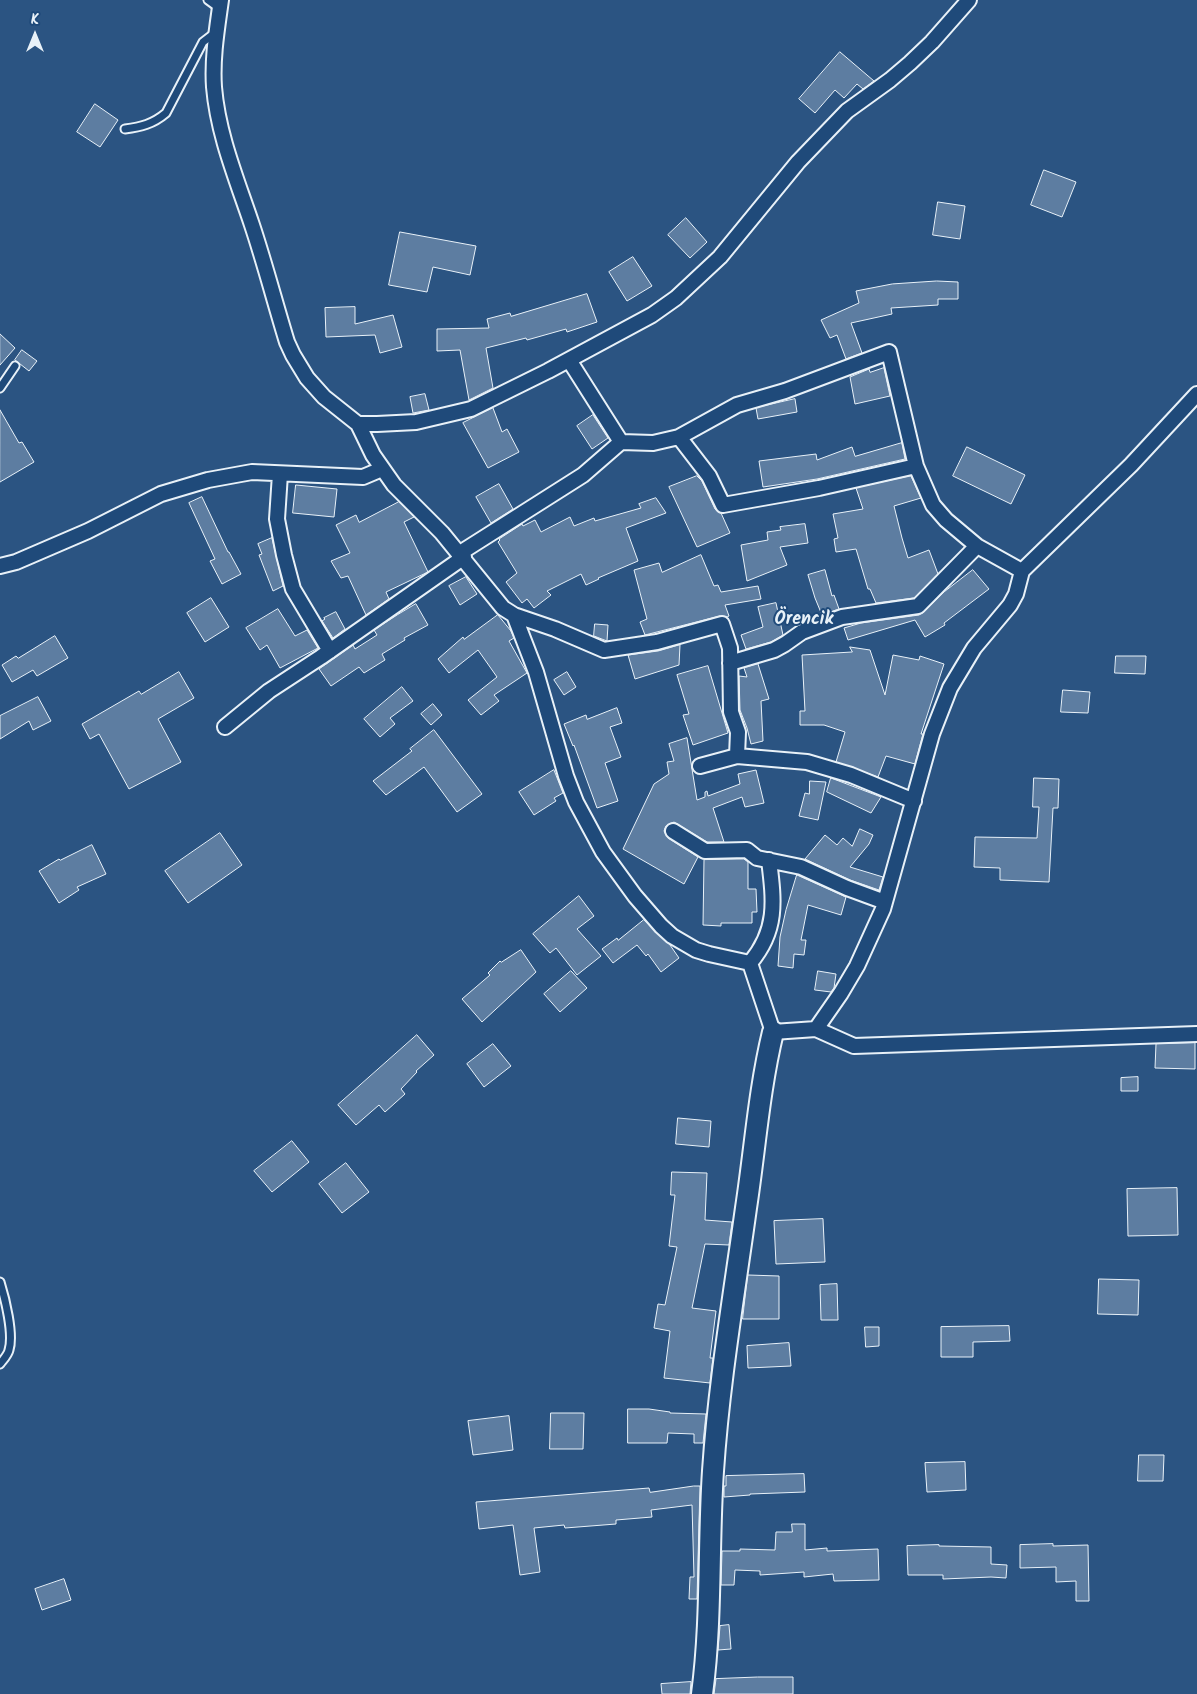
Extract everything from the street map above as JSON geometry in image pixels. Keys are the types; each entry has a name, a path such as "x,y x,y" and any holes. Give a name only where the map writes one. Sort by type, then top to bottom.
{"street":[{"path":"358,424 397,424 470,409 569,360 652,315 698,279 720,257 792,169 847,110 890,80 910,63 969,0"},
{"path":"216,3 214,78 221,129 287,342 307,378 324,397 358,424 368,447 382,469 404,495 462,555 504,608 514,615 555,629 604,650 657,642 722,624 730,648 731,712 738,732 737,756"},
{"path":"225,727 269,691 330,651 462,555 582,475 620,442 653,443 679,437 737,405 785,391 889,352 916,466 933,505 946,520 977,546 1022,571"},
{"path":"569,360 620,442"},
{"path":"816,1029 842,993 871,938 885,902 932,734 950,688 974,648 1010,605 1016,594 1022,571 1096,500 1197,394"},
{"path":"679,437 709,476 723,505 819,488 916,466"},
{"path":"0,566 16,562 88,531 161,494 208,480 252,472 363,477 382,469"},
{"path":"280,474 278,519 284,555 293,589 330,651"},
{"path":"730,663 774,650 802,632 842,617 875,614 918,606 977,546"},
{"path":"514,615 536,672 566,776 576,802 603,852 636,896 672,936 696,950 750,963"},
{"path":"700,766 737,756 807,762 851,775 914,801"},
{"path":"674,831 705,851 748,850 757,858 801,867 846,888 885,902"},
{"path":"750,963 766,941 772,919 772,892 768,860"},
{"path":"702,1694 709,1634 710,1516 718,1413 728,1328 755,1149 759,1097 773,1032 750,963"},
{"path":"773,1032 816,1029 854,1046 1197,1034"}],"lane":[{"path":"125,129 144,126 158,121 166,113 203,42 216,32"},
{"path":"0,388 16,366"},
{"path":"0,1282 10,1328 9,1350 0,1364"}],"building":[{"path":"840,52 874,81 863,89 857,84 844,98 835,90 815,113 799,99"},
{"path":"95,104 118,120 100,147 77,132"},
{"path":"1044,170 1076,182 1062,217 1031,205"},
{"path":"938,202 965,206 960,239 933,235"},
{"path":"686,218 707,242 690,258 668,235"},
{"path":"400,232 476,246 470,275 433,267 427,292 389,285"},
{"path":"633,257 652,286 627,301 609,272"},
{"path":"937,281 958,282 958,299 938,299 938,305 891,308 892,314 851,323 862,353 846,359 837,335 830,338 821,320 859,303 856,291 892,284"},
{"path":"587,294 597,322 567,332 566,329 527,340 526,338 486,348 493,388 469,400 460,350 437,351 437,329 489,328 487,319 510,313 511,316"},
{"path":"355,307 355,324 393,315 402,347 380,353 375,335 326,337 325,308"},
{"path":"0,334 15,348 0,365"},
{"path":"22,350 37,361 29,371 15,360"},
{"path":"884,368 890,396 855,404 850,377 869,369 870,372"},
{"path":"425,394 429,410 413,413 410,397"},
{"path":"795,399 797,412 758,419 756,408"},
{"path":"493,408 502,432 507,429 519,452 488,468 463,423"},
{"path":"0,410 19,443 22,442 34,462 0,482"},
{"path":"593,415 608,438 592,449 577,426"},
{"path":"902,443 905,459 817,479 763,487 759,461 816,454 817,460 852,447 855,456"},
{"path":"967,447 1025,475 1011,504 953,476"},
{"path":"697,476 702,481 715,509 721,513 730,533 697,547 669,487"},
{"path":"911,476 921,498 894,506 902,538 908,558 929,550 938,574 914,598 876,603 870,589 868,589 856,549 836,552 834,539 838,538 833,514 863,509 856,488"},
{"path":"499,484 513,509 491,523 476,497"},
{"path":"296,485 337,489 334,517 293,513"},
{"path":"202,497 228,552 241,574 222,584 210,561 215,559 189,503"},
{"path":"656,498 666,513 626,528 638,561 586,585 581,574 547,591 551,595 534,608 527,599 522,603 506,582 517,573 498,542 499,539 522,524 523,526 535,520 541,532 570,517 574,526 594,518 595,521 641,508 639,504"},
{"path":"399,502 414,517 404,522 428,572 386,592 389,599 366,615 348,576 341,578 331,561 350,553 336,525 356,515 359,522"},
{"path":"805,524 808,543 780,547 787,565 747,581 741,545 768,540 767,532 781,530 780,527"},
{"path":"272,538 283,586 273,591 259,555 262,554 258,544"},
{"path":"701,555 714,586 718,585 721,592 758,586 761,599 725,605 729,616 727,617 720,616 645,635 640,622 647,619 634,570 659,563 662,572"},
{"path":"825,570 832,596 834,595 839,609 822,615 808,575"},
{"path":"973,570 989,589 944,623 945,625 925,637 915,620 848,640 844,628 861,623 919,615 944,592"},
{"path":"466,577 477,594 460,605 449,586"},
{"path":"211,598 229,627 205,642 187,613"},
{"path":"776,603 783,635 771,642 746,649 741,635 763,627 758,607"},
{"path":"416,604 428,625 404,638 405,640 382,654 385,660 364,673 359,667 331,686 319,669 353,645 355,649 377,635 374,630"},
{"path":"278,609 295,636 307,630 318,648 280,668 267,645 260,650 246,628"},
{"path":"336,612 345,629 333,638 322,621"},
{"path":"498,615 511,631 514,638 509,641 527,673 494,695 499,701 481,715 468,700 497,677 478,650 449,673 438,659 463,637 464,639"},
{"path":"595,624 608,625 607,641 594,636"},
{"path":"55,636 68,658 37,676 33,670 12,682 2,665 16,656 18,658"},
{"path":"680,645 679,665 635,679 628,655 658,651"},
{"path":"850,647 870,650 885,695 893,655 919,660 920,656 944,664 921,734 923,734 915,764 886,756 878,777 836,762 845,732 824,725 800,725 800,711 805,711 802,655 852,652"},
{"path":"1116,656 1146,656 1145,674 1115,673"},
{"path":"758,664 769,699 761,701 763,741 751,744 740,710 739,676 747,677 744,668"},
{"path":"708,666 728,733 693,745 683,715 689,714 677,675"},
{"path":"179,672 194,698 158,719 181,762 129,789 99,734 90,739 82,724 139,691 141,694"},
{"path":"567,672 576,687 564,695 554,680"},
{"path":"402,687 413,701 390,718 395,724 380,737 364,719"},
{"path":"1063,690 1090,692 1088,713 1061,712"},
{"path":"38,697 51,721 33,730 29,721 0,739 0,716"},
{"path":"433,704 442,715 431,725 421,714"},
{"path":"617,708 622,723 610,727 621,757 605,763 618,801 597,808 574,745 564,724 586,715 587,719"},
{"path":"434,730 482,794 457,812 424,767 386,795 373,781 412,751 410,749"},
{"path":"687,738 697,800 705,797 705,792 707,791 708,796 740,784 738,774 756,770 764,803 745,807 742,797 713,808 724,842 707,842 674,822 666,826 664,831 668,838 698,857 684,884 623,849 654,784 669,774 667,762 674,761 669,744"},
{"path":"554,770 563,793 554,798 556,801 534,815 519,792"},
{"path":"831,778 881,797 871,813 827,792"},
{"path":"1034,778 1059,779 1058,808 1053,808 1049,882 1000,880 1000,868 974,867 975,837 1037,838 1039,807 1033,807"},
{"path":"810,781 826,782 818,820 799,816 805,793 809,794"},
{"path":"860,829 873,835 869,844 850,867 883,877 879,890 850,880 805,859 825,835 837,845 843,838 852,846"},
{"path":"220,833 242,865 188,903 165,871"},
{"path":"92,845 106,874 77,887 79,890 59,903 39,871 59,859"},
{"path":"744,859 748,862 748,889 756,889 757,912 752,912 752,923 721,923 721,926 703,925 704,860"},
{"path":"797,875 846,897 841,915 808,905 801,940 806,940 804,955 794,954 793,968 778,966 780,937"},
{"path":"579,896 594,916 577,929 601,956 577,975 556,948 550,953 533,934"},
{"path":"644,920 670,945 679,958 661,972 648,954 646,956 637,945 613,963 602,949 617,938 618,940"},
{"path":"521,950 536,972 482,1022 462,999 490,975 488,973 500,961"},
{"path":"571,971 587,988 560,1012 544,994"},
{"path":"818,971 836,974 834,988 831,992 815,990"},
{"path":"417,1035 434,1055 416,1071 401,1089 405,1094 385,1112 379,1105 356,1125 338,1105"},
{"path":"1195,1043 1195,1069 1155,1068 1156,1044"},
{"path":"493,1044 511,1066 484,1087 467,1064"},
{"path":"1138,1077 1138,1091 1121,1091 1121,1078"},
{"path":"678,1118 711,1121 709,1147 676,1144"},
{"path":"292,1141 309,1162 272,1192 254,1171"},
{"path":"346,1163 369,1192 342,1213 319,1184"},
{"path":"672,1172 707,1173 705,1220 732,1222 729,1245 705,1244 692,1308 716,1311 710,1358 713,1358 710,1383 664,1378 670,1331 654,1328 658,1304 665,1305 677,1247 669,1246 675,1195 671,1195"},
{"path":"1177,1188 1178,1235 1128,1236 1127,1189"},
{"path":"823,1219 825,1262 776,1264 774,1221"},
{"path":"748,1275 779,1276 779,1319 743,1319"},
{"path":"1099,1279 1139,1280 1138,1315 1098,1314"},
{"path":"837,1284 838,1320 821,1320 820,1285"},
{"path":"1009,1326 1010,1341 973,1342 973,1357 941,1357 941,1327"},
{"path":"865,1327 879,1327 879,1346 866,1347"},
{"path":"789,1343 791,1366 748,1368 747,1346"},
{"path":"628,1409 706,1414 703,1443 694,1443 694,1434 668,1433 667,1443 628,1443"},
{"path":"551,1413 584,1413 583,1449 550,1449"},
{"path":"509,1416 513,1450 473,1455 468,1421"},
{"path":"1139,1455 1164,1455 1163,1481 1138,1481"},
{"path":"965,1462 966,1490 927,1492 925,1463"},
{"path":"804,1474 805,1492 724,1497 726,1476"},
{"path":"700,1486 697,1599 689,1599 690,1577 694,1577 692,1505 651,1510 652,1517 616,1520 616,1524 565,1528 564,1525 534,1528 540,1572 520,1575 513,1525 479,1529 476,1502 649,1488 650,1492"},
{"path":"792,1524 805,1524 805,1550 827,1548 827,1551 878,1549 879,1580 834,1581 833,1574 804,1577 804,1572 760,1575 760,1571 735,1570 734,1585 721,1585 722,1551 740,1551 740,1549 775,1550 776,1532 792,1532"},
{"path":"1053,1544 1053,1546 1088,1545 1089,1601 1076,1601 1076,1581 1056,1582 1056,1567 1020,1568 1020,1545"},
{"path":"907,1546 991,1547 991,1564 1007,1565 1006,1578 943,1579 943,1575 908,1575"},
{"path":"64,1579 71,1600 42,1610 35,1589"},
{"path":"729,1625 731,1649 718,1650 720,1626"},
{"path":"793,1677 793,1694 714,1694 716,1679"},
{"path":"691,1682 690,1694 662,1694 661,1684"}],"district":[{"name":"Örencik","path":"804,621"}]}
